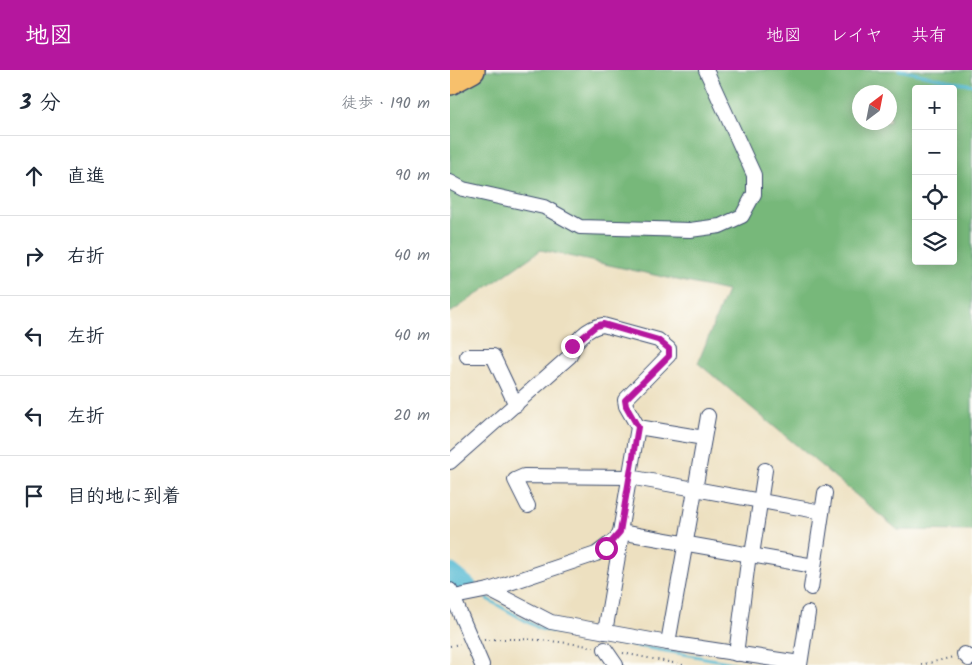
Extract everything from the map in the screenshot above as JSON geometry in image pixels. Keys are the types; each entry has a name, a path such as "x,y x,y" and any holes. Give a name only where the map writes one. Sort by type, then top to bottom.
{"highway":[{"path":"450,82 472,70"}],"street":[{"path":"450,182 463,189 544,207 580,227 662,230 720,226 742,216 751,203 754,194 754,175 706,70"},
{"path":"450,462 570,356 572,346 577,340 596,326 603,324 658,340 669,349 669,356 625,400 626,406 638,427 605,632"},
{"path":"467,356 493,356 516,405"},
{"path":"668,644 708,416"},
{"path":"638,427 704,438"},
{"path":"736,654 765,470"},
{"path":"528,506 515,480 524,476 630,477 822,512"},
{"path":"811,588 825,492"},
{"path":"621,533 686,542 814,566"},
{"path":"482,665 452,593 489,590 596,554 621,533"},
{"path":"489,590 550,622 668,644 800,664 808,613"},
{"path":"605,649 616,665"}],"path":[{"path":"450,646 472,641 504,638 549,641 605,649 684,665"},
{"path":"921,665 968,659"}],"green space":[{"path":"450,70 972,70 972,531 898,530 698,363 727,291 541,250 450,313"}],"waterway":[{"path":"899,70 972,85"},
{"path":"450,573 467,587"},
{"path":"487,599 540,629 745,665"}],"route":[{"path":"572,346 596,326 603,324 658,340 669,349 669,356 630,392 625,400 626,406 638,427 620,532 616,539 606,548"}]}
